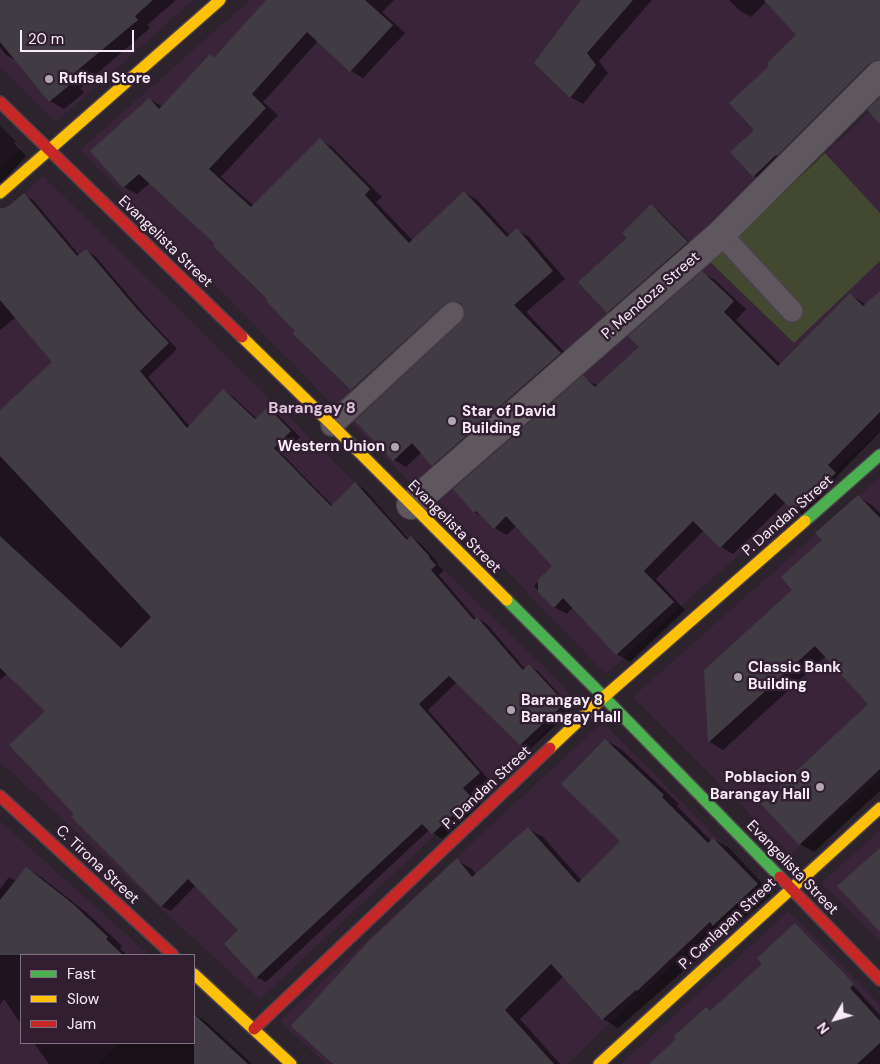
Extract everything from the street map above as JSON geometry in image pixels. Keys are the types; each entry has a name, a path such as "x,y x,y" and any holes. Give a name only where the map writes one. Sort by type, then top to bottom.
{"street":[{"path":"0,193 220,0"},
{"name":"P. Mendoza Street","path":"411,505 721,234 880,75"},
{"name":"Evangelista Street","path":"0,102 332,425 604,697 880,980"},
{"name":"P. Dandan Street","path":"254,1029 604,697 880,455"},
{"name":"C. Tirona Street","path":"0,796 172,954"},
{"name":"P. Canlapan Street","path":"599,1064 880,808"},
{"path":"195,975 291,1064"}],"lane":[{"path":"721,234 792,311"},
{"path":"332,425 453,313"}],"shaded area":[{"path":"0,0 193,0 56,122 0,67"},
{"path":"250,0 880,0 880,68 422,494 80,150"},
{"path":"869,112 880,123 880,213 825,153"},
{"path":"0,127 22,149 0,168"},
{"path":"43,176 578,701 260,999 0,762 0,215"},
{"path":"880,261 880,431 606,674 439,501 710,262 794,343"},
{"path":"880,477 880,776 791,855 633,697"},
{"path":"603,722 760,882 567,1064 326,1064 280,1021"},
{"path":"0,821 148,954 20,954 20,1044 118,1044 99,1064 0,1064"},
{"path":"880,831 880,941 821,883"},
{"path":"789,911 880,1005 880,1064 621,1064"}],"green space":[{"path":"825,153 880,213 880,261 794,343 710,262"}],"building":[{"path":"0,0 153,0 135,16 138,20 67,79 71,84 49,102 0,42"},
{"path":"266,0 365,0 393,25 350,72 307,32 252,94 266,108 209,169 251,207 320,138 370,189 365,195 409,243 464,191 507,237 517,228 553,271 514,305 561,353 432,466 412,443 393,461 355,421 461,322 465,317 462,304 451,301 445,304 351,390 293,334 295,331 266,301 268,300 213,246 215,244 139,174 123,188 90,151 149,98 159,109 210,54 214,58"},
{"path":"581,0 633,0 587,53 596,65 570,98 534,63"},
{"path":"764,0 880,0 880,60 869,64 777,156 753,177 730,152 754,130 729,103 769,66 767,63 796,35"},
{"path":"880,97 880,124 867,110"},
{"path":"24,193 77,256 86,249 169,343 140,371 187,428 223,389 255,419 268,407 291,431 274,448 331,506 355,482 407,540 411,536 430,557 436,565 431,570 474,620 477,617 523,670 529,664 565,703 520,745 449,676 419,704 480,773 463,788 472,798 432,834 422,824 256,978 224,944 238,930 188,879 161,907 71,817 74,814 9,745 45,711 0,668 0,536 121,648 151,617 0,456 0,410 52,362 0,300 0,208 10,205"},
{"path":"651,204 688,242 607,313 578,282 627,238 622,233"},
{"path":"702,271 734,301 724,312 778,366 850,293 863,306 880,291 880,412 828,465 836,473 793,511 775,493 720,548 693,521 644,571 674,602 616,655 563,598 554,608 538,592 538,580 552,566 506,516 494,529 476,511 474,513 453,489 583,375 595,387 639,347 628,336"},
{"path":"858,495 880,518 880,769 799,845 761,804 868,704 815,646 708,743 704,670 792,590 781,577 822,540 815,533"},
{"path":"605,739 664,795 662,797 708,843 713,838 758,884 713,926 710,922 637,991 602,1020 551,964 505,1010 554,1064 333,1064 291,1026 369,941 457,858 472,877 528,827 578,883 620,841 561,784"},
{"path":"880,848 880,932 837,886"},
{"path":"26,867 72,903 108,937 106,939 122,954 0,955 0,900"},
{"path":"795,923 854,984 850,988 880,1021 880,1043 857,1064 649,1064 676,1039 674,1036 706,1007 710,1011 762,964 757,958"},
{"path":"195,1015 248,1064 194,1064"}],"traffic: fast":[{"path":"805,521 880,455"},
{"path":"507,600 780,877"}],"traffic: slow":[{"path":"0,193 220,0"},
{"path":"242,337 507,600"},
{"path":"550,748 604,697 805,521"},
{"path":"599,1064 880,808"},
{"path":"195,975 291,1064"}],"traffic: jam":[{"path":"0,102 242,337"},
{"path":"254,1029 550,748"},
{"path":"0,796 172,954"},
{"path":"780,877 880,980"}],"place":[{"name":"Rufisal Store","path":"49,79"},
{"name":"Star of David Building","path":"452,421"},
{"name":"Western Union","path":"395,447"},
{"name":"Classic Bank Building","path":"738,677"},
{"name":"Barangay 8 Barangay Hall","path":"511,710"},
{"name":"Poblacion 9 Barangay Hall","path":"820,787"}],"district":[{"name":"Barangay 8","path":"312,409"}]}
